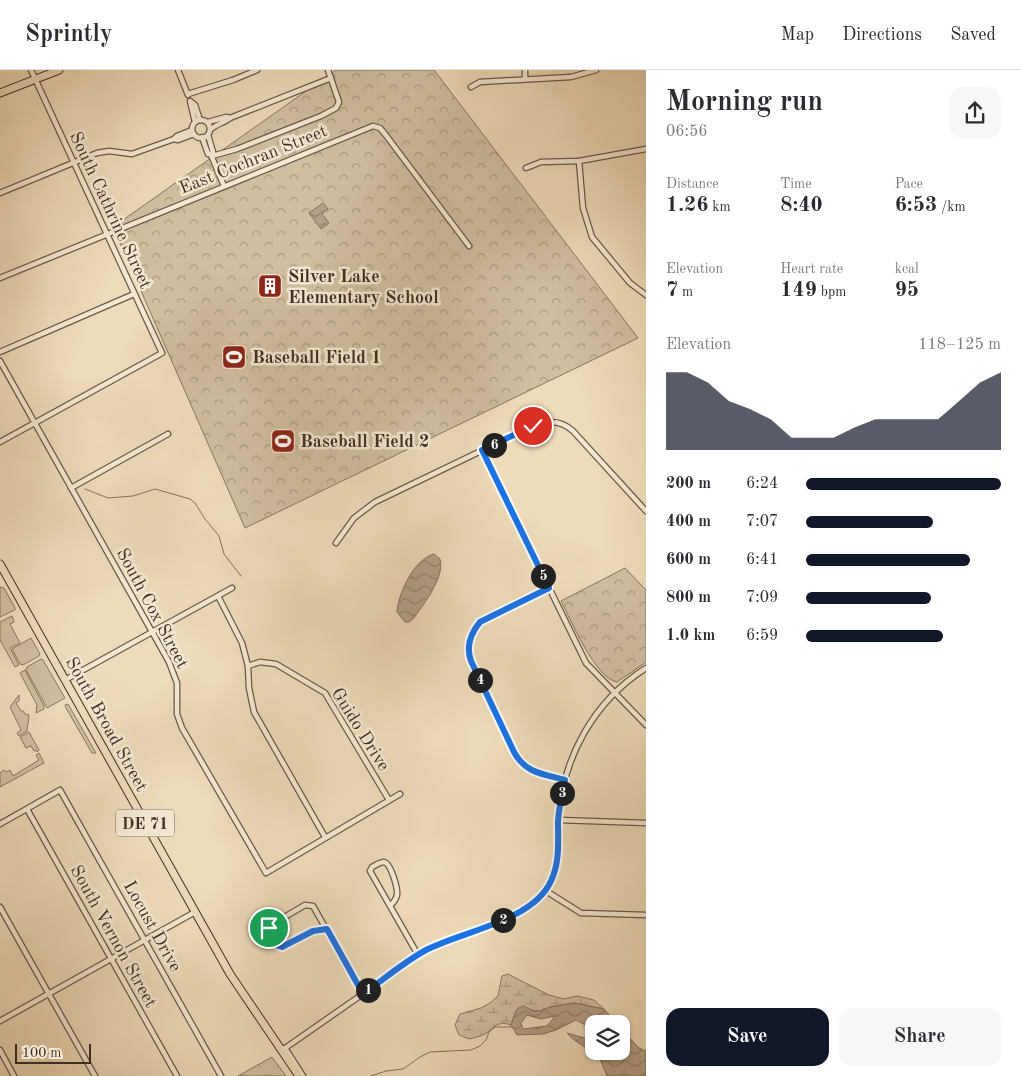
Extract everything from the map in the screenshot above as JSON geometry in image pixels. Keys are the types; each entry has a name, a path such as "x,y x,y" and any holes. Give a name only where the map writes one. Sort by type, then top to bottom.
{"main road":[{"path":"0,93 59,70"},
{"name":"South Broad Street","path":"0,564 230,974 283,1050 298,1076"}],"street":[{"name":"South Cathrine Street","path":"31,70 162,353 35,423"},
{"path":"179,70 190,101 195,105 198,121 193,132"},
{"path":"188,94 233,80 257,70"},
{"path":"211,155 237,149 336,108 339,102 328,70"},
{"path":"525,70 525,79"},
{"path":"471,87 480,82 571,77 596,70"},
{"path":"202,138 216,124 332,78"},
{"path":"198,121 208,122 226,117 230,118"},
{"path":"208,122 211,155"},
{"name":"East Cochran Street","path":"0,278 369,126 376,126 385,134 469,246"},
{"path":"0,193 103,152 138,153 174,139 177,136 193,132 202,138 224,186"},
{"path":"526,168 541,162 579,161 646,149"},
{"path":"579,161 583,208 592,237 630,282 646,295"},
{"path":"0,352 134,294"},
{"name":"South Cox Street","path":"0,361 169,662 177,683 178,714 182,728 266,873 325,837"},
{"path":"336,543 348,524 367,507 482,450 539,424 552,422 566,425 573,430 646,511"},
{"path":"0,442 35,423"},
{"path":"71,488 168,434"},
{"path":"482,450 586,663 646,725"},
{"path":"66,680 232,588"},
{"path":"549,588 480,622 473,632 468,650 471,661 514,752 521,762 530,770 565,780"},
{"path":"218,596 242,643 248,666 249,688 254,712 325,837 400,794"},
{"name":"Guido Drive","path":"248,666 260,662 276,664 325,693 388,800"},
{"path":"303,1076 283,1050 418,955 434,946 521,912 546,891 556,866 558,820 565,780 580,739 596,714 614,693 646,668"},
{"name":"Locust Drive","path":"27,810 60,790 221,1076"},
{"path":"0,824 27,810"},
{"name":"South Vernon Street","path":"27,810 177,1076"},
{"path":"558,820 646,823"},
{"path":"390,906 395,901 397,894 390,867 387,863 381,862 372,867 370,871 390,906 418,955"},
{"path":"546,891 581,913 646,915"},
{"path":"327,929 313,931 282,947 276,945 269,932 271,924 305,905 313,906 327,929 363,994"},
{"path":"0,907 95,1076"},
{"path":"0,1021 195,912"},
{"path":"0,1050 14,1076"}],"green space":[{"path":"336,70 434,70 638,338 245,528 113,227"},
{"path":"625,568 646,590 646,662 617,682 609,678 592,660 561,601"},
{"path":"0,587 4,588 15,610 0,617"},
{"path":"12,616 14,622 10,624 20,643 10,648 19,665 15,667 0,640 0,622"},
{"path":"31,638 40,654 23,665 20,664 12,649"},
{"path":"41,659 65,698 47,708 26,670 27,667"},
{"path":"25,670 44,706 44,709 36,713 37,705 20,673"},
{"path":"19,695 19,701 16,703 21,711 29,715 27,731 19,736 17,733 21,730 10,707"},
{"path":"68,704 96,753 92,753 66,708 65,705"},
{"path":"29,732 39,750 37,752 31,746 26,748 20,737"},
{"path":"39,753 44,763 0,787 0,773 4,770 6,772 10,770 13,776 39,760 36,755"},
{"path":"508,974 549,995 564,999 577,996 594,1000 604,1009 574,1003 550,1007 541,1011 517,1009 511,1025 499,1024 485,1034 469,1039 459,1035 455,1025 460,1014 481,1008 490,1003 498,996 502,976"},
{"path":"272,1057 286,1076 238,1076"}],"water":[{"path":"323,203 328,209 322,214 329,223 321,229 309,213"},
{"path":"434,554 440,559 441,566 437,582 413,619 405,622 397,612 400,596 414,570 427,557"},
{"path":"574,1003 604,1009 609,1015 585,1015 585,1025 576,1020 543,1034 517,1035 511,1025 517,1009 523,1006 534,1011 550,1007","holes":["527,1015 541,1019 555,1016 547,1026 523,1029 521,1023"]},
{"path":"567,1033 585,1038 585,1047 573,1039"},
{"path":"630,1038 639,1048 646,1051 646,1076 607,1076 600,1060 630,1060"}],"waterway":[{"path":"85,489 108,498 133,496 155,489 190,499 219,536 224,554 241,576"},
{"path":"371,1076 386,1071 403,1069 430,1052 471,1050 480,1046 486,1040 489,1032 495,1027 512,1027"}],"place":[{"name":"Silver Lake Elementary School","path":"270,286"},
{"name":"Baseball Field 1","path":"234,357"},
{"name":"Baseball Field 2","path":"283,441"}],"route":[{"path":"269,928 269,932 276,945 282,947 313,931 327,929 363,994 425,951 514,916 528,908 546,891 554,875 558,857 558,820 565,780 530,770 517,757 471,661 468,650 473,632 480,622 549,588 482,450 533,426"}]}
